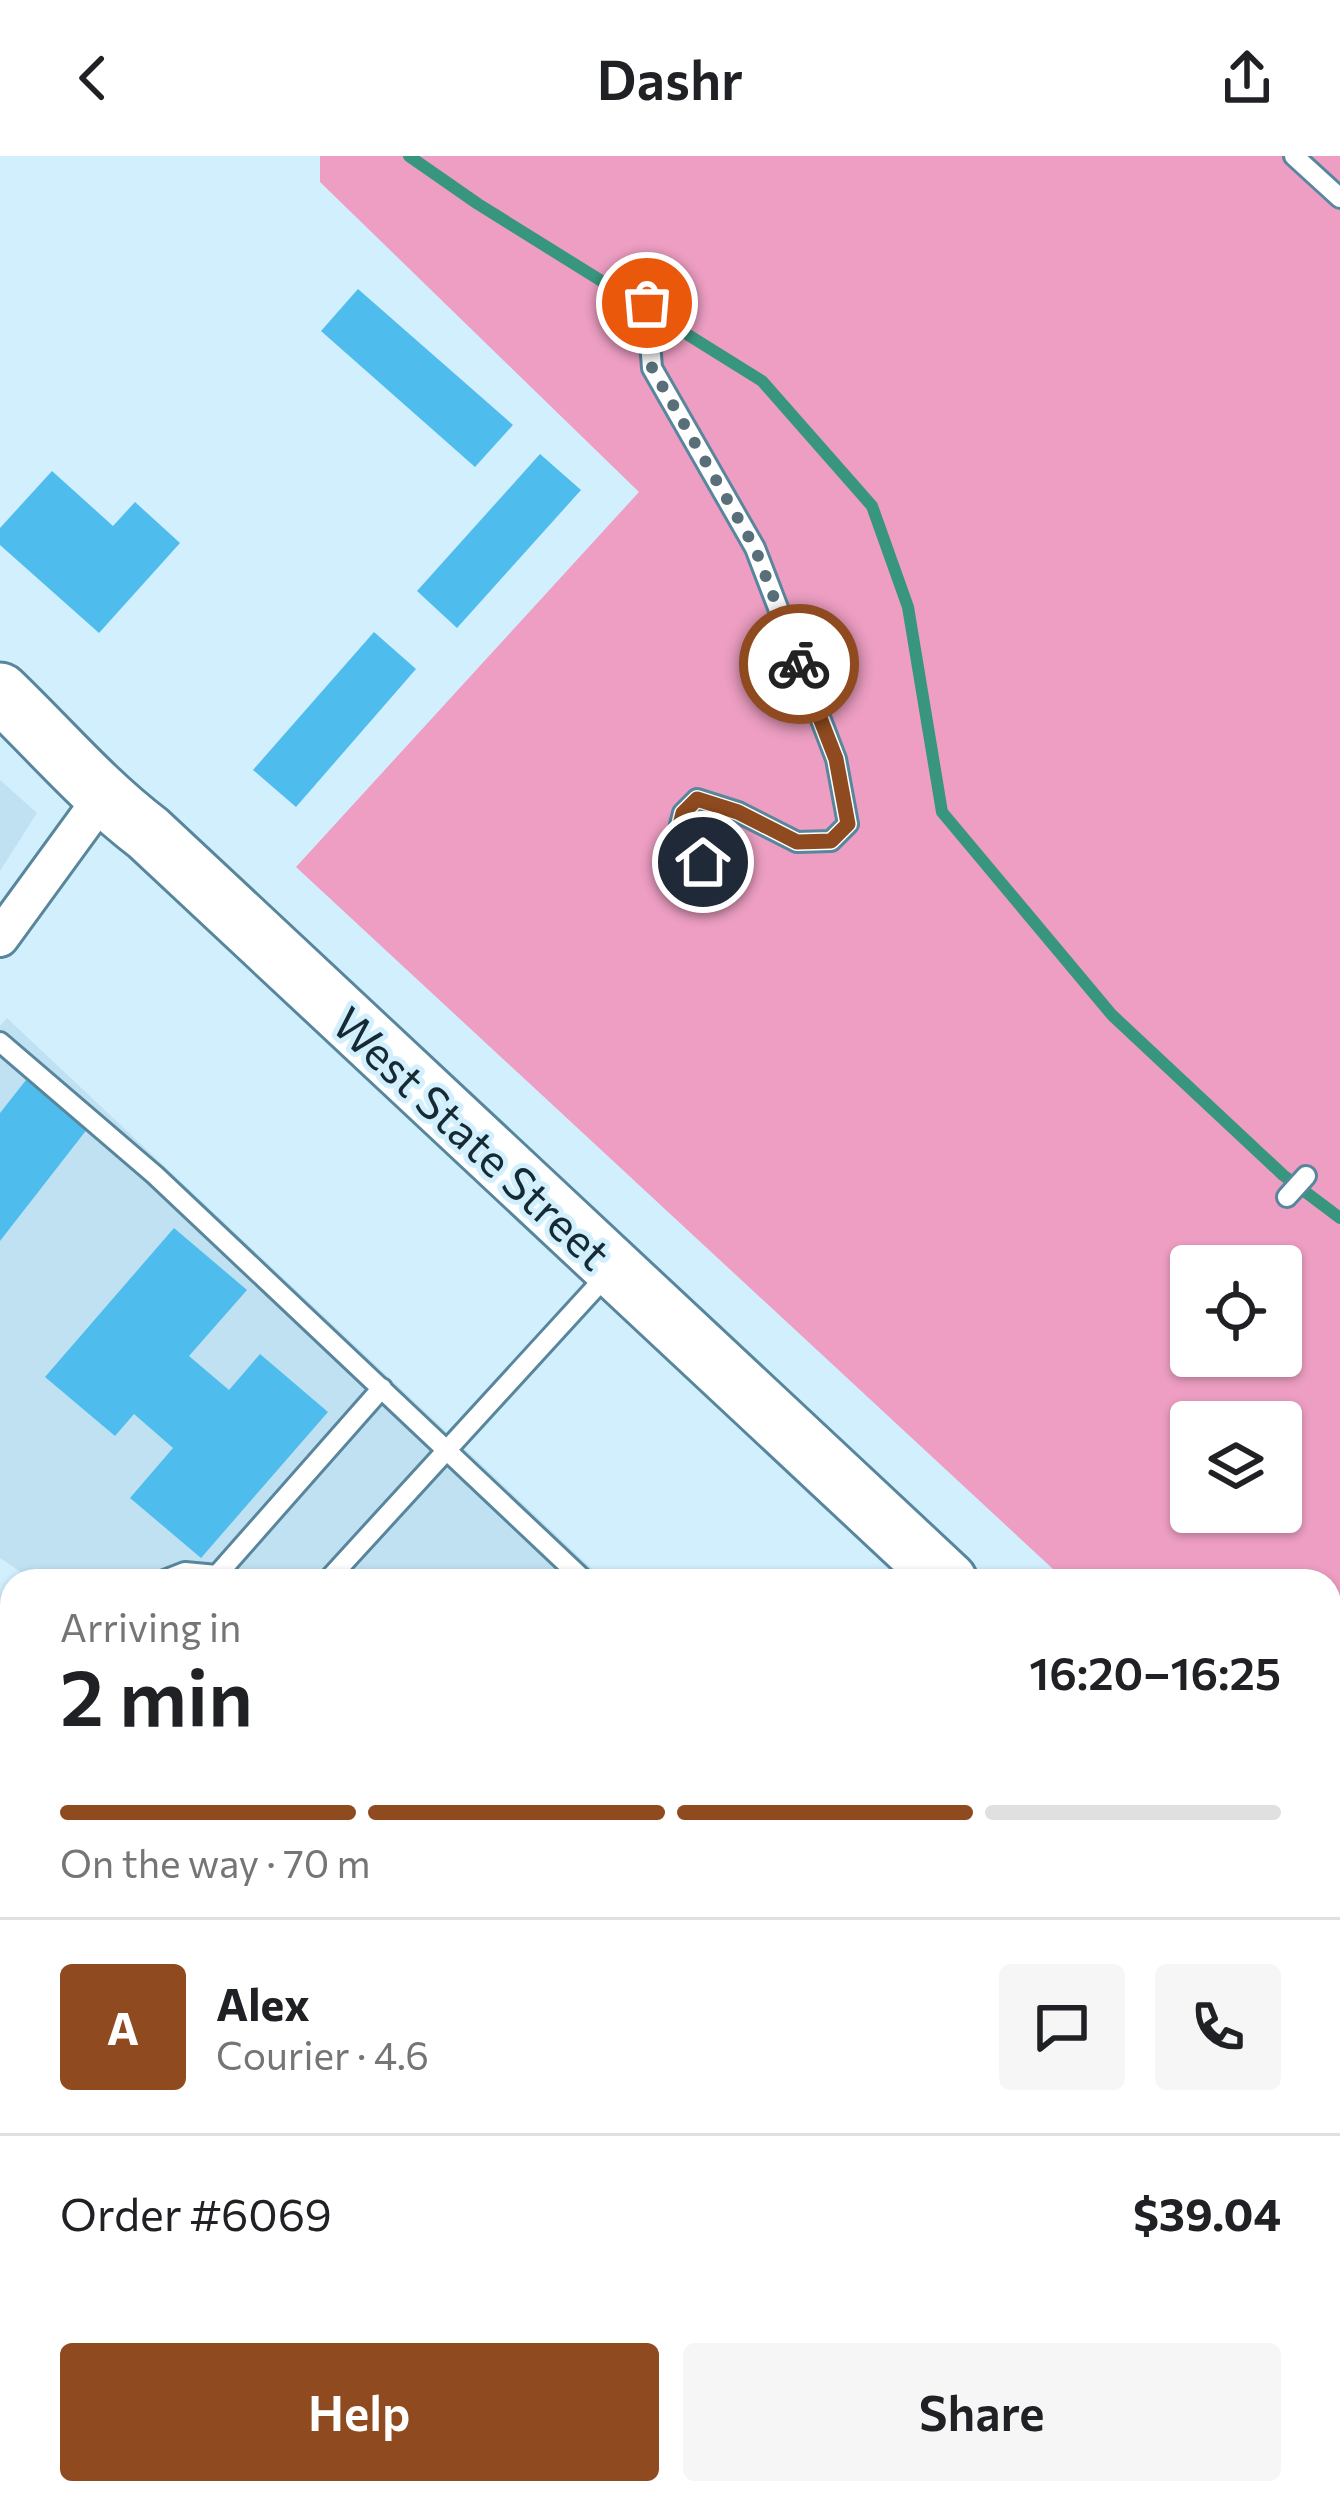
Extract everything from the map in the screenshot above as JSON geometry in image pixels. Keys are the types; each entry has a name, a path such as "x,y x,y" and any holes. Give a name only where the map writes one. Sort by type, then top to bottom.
{"main road":[{"name":"West State Street","path":"0,692 102,798 165,849 614,1268 928,1569"}],"street":[{"path":"0,938 102,798"}],"lane":[{"path":"1294,156 1340,198"},
{"path":"645,276 652,368 755,548 836,759 848,824 831,841 797,842 738,812 697,799 683,813 678,833 727,892"},
{"path":"0,1042 155,1175 573,1569"},
{"path":"1287,1197 1306,1176"},
{"path":"338,1569 614,1268"},
{"path":"222,1569 382,1388"}],"shaded area":[{"path":"320,156 1340,156 1340,1569 1053,1569 296,867 639,492 320,182"},
{"path":"0,780 37,813 0,871"},
{"path":"7,1018 592,1569 16,1569 0,1558 0,1026"}],"building":[{"path":"358,289 513,425 475,467 321,331"},
{"path":"540,454 581,490 457,628 417,591"},
{"path":"52,471 113,526 135,502 180,543 99,633 0,545 0,528"},
{"path":"374,632 416,669 296,807 253,770"},
{"path":"26,1080 88,1128 0,1241 0,1113"},
{"path":"174,1228 247,1290 189,1356 229,1390 260,1354 328,1412 201,1558 130,1498 173,1448 134,1414 115,1436 45,1377"}],"waterway":[{"path":"409,156 762,381 872,506 908,607 942,812 1112,1015 1283,1175 1340,1218"}],"way so far":[{"path":"647,303 652,368 755,548 799,664"}],"route":[{"path":"703,862 678,833 683,813 697,799 738,812 797,842 831,841 848,824 836,759 799,664"}]}
